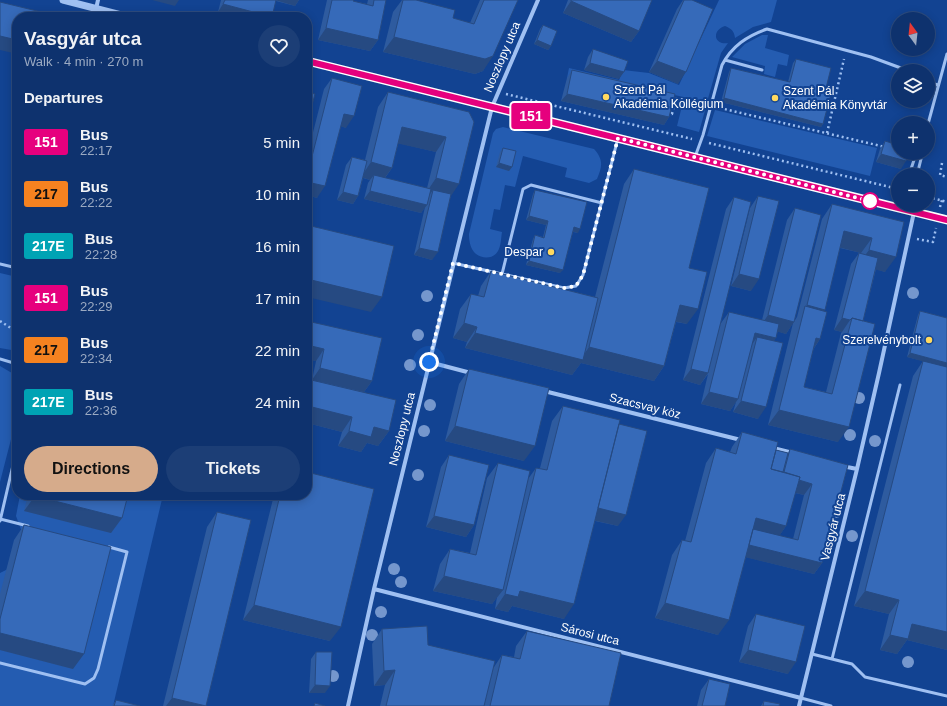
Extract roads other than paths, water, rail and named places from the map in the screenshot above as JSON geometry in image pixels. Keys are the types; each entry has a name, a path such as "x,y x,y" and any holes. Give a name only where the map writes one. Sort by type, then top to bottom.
{"street":[{"path":"63,0 108,12"},
{"path":"96,9 98,0"},
{"name":"Noszlopy utca","path":"348,706 374,589 492,107 538,0"},
{"path":"312,62 891,204"},
{"path":"914,212 947,220"},
{"name":"Vasgyár utca","path":"799,706 857,470 914,212"},
{"path":"429,362 475,374"},
{"name":"Szacsvay köz","path":"536,389 742,441"},
{"path":"765,446 796,454"},
{"path":"834,464 857,470"},
{"name":"Sárosi utca","path":"374,589 801,698"}],"lane":[{"path":"695,157 725,60 737,44 753,34 767,29 891,65"},
{"path":"930,116 947,54"},
{"path":"725,60 762,70"},
{"path":"453,263 564,288 576,286 583,275 618,138"},
{"path":"502,274 523,189 531,185 602,203"},
{"path":"0,264 12,267"},
{"path":"0,359 12,363"},
{"path":"832,659 900,385"},
{"path":"12,469 0,520 30,527"},
{"path":"0,663 85,684 94,678 98,669 126,552 104,546"},
{"path":"812,654 852,664 865,677 947,696"},
{"path":"801,698 831,706"}],"place":[{"name":"Szent Pál Akadémia Kollégium","path":"606,97"},
{"name":"Szent Pál Akadémia Könyvtár","path":"775,98"},
{"name":"Despar","path":"551,252"},
{"name":"Szerelvénybolt","path":"929,340"}]}
